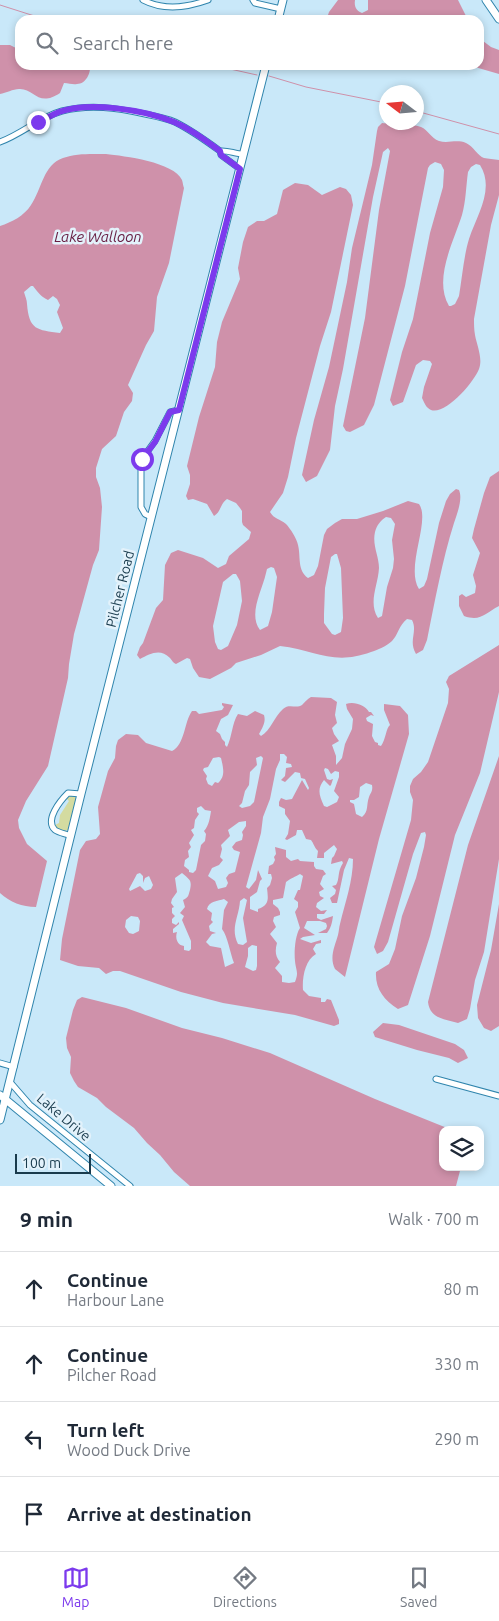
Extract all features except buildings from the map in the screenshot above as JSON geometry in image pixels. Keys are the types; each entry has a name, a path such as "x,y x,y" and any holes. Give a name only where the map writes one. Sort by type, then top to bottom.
{"street":[{"path":"142,0 176,8 191,6 208,0"},
{"path":"253,0 255,3 265,3 281,10"},
{"path":"280,15 282,0"},
{"path":"486,0 499,20"},
{"name":"Pilcher Road","path":"0,1120 3,1098 14,1067 81,794 265,70"},
{"path":"0,142 14,137 38,122 60,112 87,107 117,108 173,122 194,132 240,169"},
{"path":"220,151 243,154"},
{"path":"151,518 145,514 141,507 142,459 155,442 170,412 179,410"},
{"path":"71,836 55,829 52,825 52,816 68,793 81,794"},
{"path":"0,1063 14,1067"},
{"path":"436,1080 499,1096"},
{"name":"Lake Drive","path":"10,1082 30,1105 130,1186"},
{"path":"3,1098 110,1186"}],"green space":[{"path":"69,795 73,795 76,798 68,830 64,831 55,825 59,823 60,815 69,801 66,798"}],"water":[{"path":"338,0 355,0 356,8 362,13 368,10 368,0 458,0 466,15 328,15"},
{"path":"484,42 499,50 499,74 484,70"},
{"path":"0,45 10,45 15,48 15,70 90,70 89,75 80,84 64,83 60,93 46,99 29,91 17,89 0,94"},
{"path":"379,126 379,130 424,129 439,141 466,143 482,157 499,160 499,195 491,225 474,319 480,365 472,382 444,408 431,410 426,406 422,398 432,364 430,361 423,360 416,365 403,402 393,406 390,400 402,352 413,319 430,233 443,187 444,170 441,164 435,162 428,168 405,286 374,405 364,425 350,432 346,431 343,426 365,318 379,210 390,151 388,148 383,152 373,197 335,406 330,450 317,476 306,482 302,475 314,420 329,367 347,282 352,248 372,165","holes":["476,164 480,165 486,183 485,193 467,245 459,296 455,304 449,306 443,284 444,272 446,260 462,215 468,172"]},
{"name":"Lake Walloon","path":"101,154 136,158 159,164 177,174 182,180 184,188 169,263 157,297 154,331 128,385 133,393 132,401 124,412 116,436 102,449 96,468 102,507 99,550 74,634 68,678 48,766 26,801 18,820 19,828 27,844 47,861 36,907 31,907 16,903 0,893 0,226 9,223 28,209 35,199 47,172 56,161 73,155","holes":["33,286 48,300 53,296 57,299 60,305 57,312 63,328 60,333 45,331 32,324 24,292"]},
{"path":"295,183 308,185 322,195 340,187 346,189 351,195 353,205 331,312 296,438 288,477 283,493 270,512 275,518 286,524 295,537 302,571 308,578 314,575 318,566 324,535 327,529 335,523 342,519 357,519 408,501 419,504 422,512 421,533 415,569 415,580 419,589 424,586 427,579 439,523 446,501 456,489 459,490 460,502 423,650 416,654 413,644 414,624 412,620 407,619 392,641 385,646 358,656 346,658 325,656 280,646 261,655 236,663 231,668 210,679 199,677 190,659 187,658 176,664 162,653 155,653 140,659 137,655 156,608 163,600 165,565 171,553 178,550 203,558 218,568 226,564 229,556 249,539 251,532 243,525 242,511 236,503 227,499 214,516 207,504 193,499 188,500 186,496 190,484 190,475 187,466 199,417 215,367 217,342 222,322 240,279 238,268 248,227 257,221 264,221 277,214 283,190","holes":["386,517 391,518 395,524 392,540 393,568 387,587 382,616 378,618 375,612 374,594 379,568 374,537 380,522","337,554 341,568 343,618 341,632 335,635 332,634 324,623 325,588 331,557","274,568 277,577 268,626 260,630 255,617 257,602 267,569","233,574 236,574 240,581 242,601 237,625 228,646 221,650 218,649 215,642 213,626 223,582"]},
{"path":"499,471 499,606 483,616 470,618 464,616 459,606 459,596 462,594 466,597 475,593 476,586 473,575 480,553 472,538 490,477"},
{"path":"499,645 499,692 480,773 455,835 430,936 408,1005 398,1009 381,994 377,984 376,972 389,964 395,949 402,916 416,878 424,847 425,832 421,833 413,854 388,942 383,951 377,954 374,947 411,820 413,800 410,786 413,779 428,762 448,703 449,689 446,682 449,676"},
{"path":"311,697 331,698 337,702 335,715 337,723 332,728 339,741 332,745 336,756 336,765 342,758 345,744 352,729 353,719 346,704 359,704 371,712 374,716 371,715 366,718 367,721 373,724 372,736 375,742 381,746 390,725 384,710 384,704 400,706 408,715 409,734 379,839 345,977 335,969 333,956 350,884 353,859 349,858 344,870 337,903 332,903 330,898 335,894 336,890 332,886 336,885 343,863 342,861 331,864 337,849 334,845 324,853 324,858 317,858 318,851 311,840 306,839 302,830 297,830 296,835 287,840 285,839 288,834 290,821 285,814 285,809 279,806 279,802 281,798 286,800 292,799 302,780 308,790 309,788 305,779 301,778 300,773 295,772 285,782 281,780 285,776 286,768 292,767 291,764 286,763 287,757 284,754 280,754 246,887 249,889 256,880 258,870 262,879 257,892 250,897 250,909 258,912 258,909 265,905 267,901 267,888 272,878 271,874 268,874 269,866 275,860 275,847 286,850 286,857 291,861 298,859 300,861 314,862 316,869 323,870 326,874 323,876 320,884 324,889 319,892 320,896 324,898 317,903 316,907 321,911 327,910 324,914 317,914 317,918 321,920 333,916 327,933 318,933 326,929 327,926 326,923 320,921 307,921 304,928 315,935 300,939 311,943 321,940 321,943 316,944 313,949 316,954 309,960 307,965 303,980 303,990 309,996 321,998 321,1002 325,1002 327,999 331,1000 339,1024 334,1026 295,1015 223,1003 181,992 120,971 106,974 99,968 78,966 60,960 62,939 80,850 86,841 96,839 100,834 98,807 108,771 115,758 118,740 126,734 138,735 146,743 172,751 182,739 192,711 196,711 199,714 222,710 224,707 222,703 233,705 228,715 221,719 216,731 220,734 227,747 238,714 247,716 255,711 264,715 263,727 259,734 261,736 285,707 300,706","holes":["261,756 263,758 254,802 250,806 242,808 239,806 249,785 250,772 257,765 256,758","213,758 221,758 222,777 218,783 215,782 212,786 208,784 207,776 203,770 208,767","325,768 331,774 335,771 339,772 334,791 339,797 337,802 327,807 322,802 320,789 324,780 330,786 333,779 327,779","366,783 372,785 366,810 362,817 356,814 354,804 350,802 350,800 359,797 360,787","201,806 205,810 211,811 204,831 206,834 205,841 201,845 196,870 193,873 189,872 184,866 185,860 189,857 188,851 191,847 189,843 194,835 191,830 194,828 195,820 199,814 197,808","246,821 246,826 242,832 242,840 236,842 232,847 240,852 235,872 229,874 226,878 228,883 226,887 218,889 215,881 208,876 212,868 219,865 223,860 220,857 221,845 230,836 228,830 239,822","140,873 143,876 143,883 145,878 149,876 153,885 151,889 145,891 140,886 130,891 129,889 137,874","182,873 189,879 191,884 188,896 183,900 185,907 180,913 184,916 182,920 191,941 191,949 189,951 184,950 184,946 178,943 176,939 177,932 173,933 173,929 179,922 176,925 172,923 172,919 175,916 172,913 172,908 174,907 171,903 177,892 175,878","300,874 303,876 300,890 298,890 294,899 298,902 295,912 300,928 295,949 297,976 295,982 289,983 282,982 282,976 275,968 280,962 276,953 277,943 270,934 276,927 273,921 274,917 280,915 278,908 273,904 273,900 283,898 286,882","244,898 247,900 243,918 247,942 243,945 238,944 235,933 240,901","224,899 228,902 224,910 222,929 234,963 225,967 221,948 210,946 206,942 212,934 216,933 210,931 209,926 213,922 211,920 212,913 207,909 212,903","131,916 138,917 140,921 139,931 133,934 129,933 125,927 126,920","252,945 257,946 256,970 253,971 245,967 248,948"]},
{"path":"499,756 499,859 484,952 475,980 470,1009 467,1019 458,1023 435,1015 429,1008 428,1002 468,845"},
{"path":"499,904 499,1026 491,1031 484,1028 478,1018 477,1005 491,950"},
{"path":"82,997 126,1008 182,1028 270,1053 442,1126 439,1126 439,1171 460,1171 456,1186 190,1186 174,1172 134,1128 97,1098 78,1087 74,1081 70,1073 71,1057 67,1048 66,1038 77,1000"},
{"path":"383,1023 399,1025 455,1044 464,1050 468,1058 458,1063 449,1058 375,1037 373,1032"}],"waterway":[{"path":"0,5 31,15"},
{"path":"234,70 257,75"},
{"path":"269,76 306,87 379,102"},
{"path":"424,113 499,134"}],"route":[{"path":"38,122 60,112 87,107 117,108 150,115 173,122 194,132 240,169 179,410 170,412 155,442 142,459"}]}
